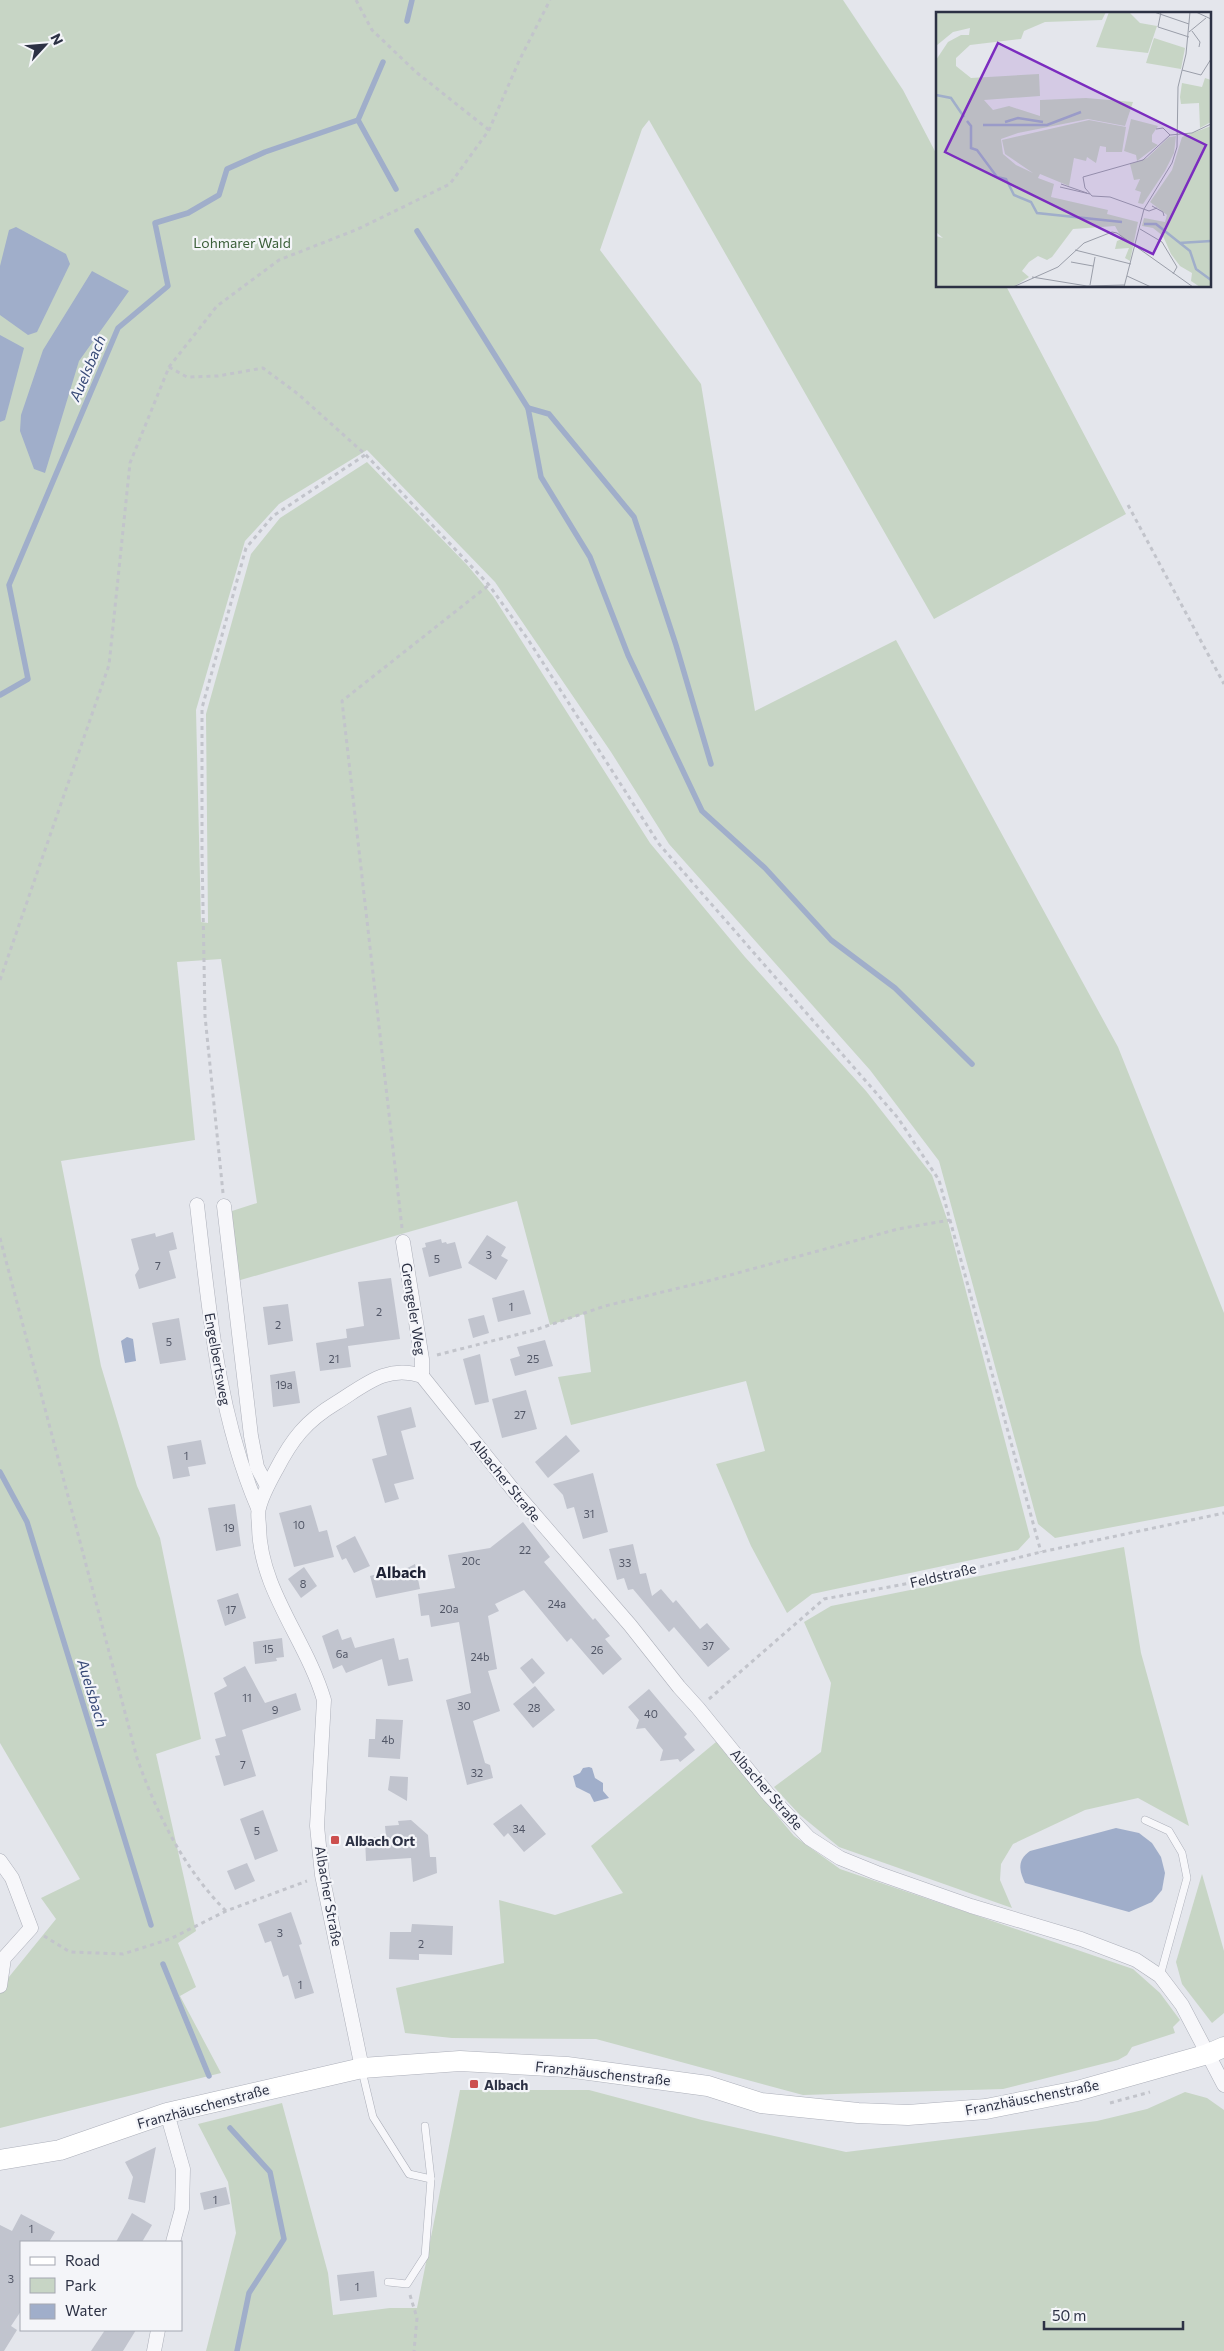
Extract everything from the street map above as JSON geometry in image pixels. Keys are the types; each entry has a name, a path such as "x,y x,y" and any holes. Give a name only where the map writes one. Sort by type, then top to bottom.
{"street":[{"name":"Engelbertsweg","path":"197,1205 214,1352 238,1455 258,1508"},
{"name":"Engelbertsweg","path":"224,1206 251,1436 257,1467 268,1486"},
{"name":"Grengeler Weg","path":"403,1242 422,1359 422,1376"},
{"name":"Albacher Straße","path":"362,2068 322,1875 317,1826 324,1700 318,1681 275,1593 266,1568 259,1537 258,1508 292,1440 314,1416 376,1378 391,1372 410,1372 422,1376 514,1491 630,1625 767,1793 809,1838 840,1858 971,1906 1080,1939 1136,1960 1160,1976 1216,2051 1224,2085"},
{"path":"0,1861 12,1878 31,1928 4,1958 0,1986"},
{"name":"Franzhäuschenstraße","path":"0,2160 60,2150 167,2113 362,2068 460,2061 567,2068 708,2086 761,2103 858,2113 908,2115 986,2109 1068,2093 1216,2051"},
{"path":"167,2113 183,2169 182,2209 173,2241"},
{"path":"154,2351 158,2331"}],"lane":[{"path":"1145,1820 1168,1831 1182,1852 1187,1878 1160,1976"},
{"path":"362,2068 373,2117 409,2174 431,2179"},
{"path":"388,2282 407,2284 425,2256 431,2179 425,2126"}],"path":[{"path":"356,0 372,30 416,72 488,130"},
{"path":"0,980 109,665 130,463 169,367 217,306 279,260 358,229 450,184 488,130 518,61 550,0"},
{"path":"169,367 187,377 218,376 263,368 298,394 366,455 488,585 529,641 660,844 898,1118 939,1180 1041,1552"},
{"path":"224,1206 205,1016 202,708 246,548 273,516 366,455"},
{"path":"1128,505 1224,684"},
{"path":"403,1242 342,701 488,585"},
{"path":"422,1359 535,1330 605,1306 712,1280 898,1229 950,1220"},
{"path":"0,1238 137,1758 164,1824 206,1891 226,1911"},
{"name":"Feldstraße","path":"698,1708 824,1599 932,1579 1041,1552 1224,1513"},
{"path":"31,1928 70,1952 123,1954 170,1939 226,1911 322,1875"},
{"path":"1104,2104 1123,2101 1151,2092"},
{"path":"407,2284 417,2318 414,2351"}],"green space":[{"name":"Lohmarer Wald","path":"0,0 843,0 903,90 936,153 936,288 1007,288 1126,514 934,619 649,120 642,129 600,250 701,384 755,711 896,640 1118,1047 1224,1313 1224,1506 1055,1538 1038,1524 939,1161 870,1070 669,844 611,752 495,582 367,450 279,504 245,541 196,710 201,922 208,923 206,714 251,554 280,518 367,462 468,566 493,596 650,843 745,957 866,1091 932,1175 948,1222 1030,1537 1018,1550 812,1594 787,1613 751,1546 716,1464 765,1451 746,1381 571,1425 558,1377 591,1372 584,1314 550,1325 517,1201 237,1281 232,1211 257,1203 221,959 177,962 195,1140 61,1161 101,1366 137,1486 160,1538 201,1739 156,1754 196,1931 178,1943 196,1987 180,1996 221,2073 0,2128 0,1988 56,1919 41,1898 80,1879 0,1743"},
{"path":"1124,1547 1141,1653 1189,1826 1138,1798 1085,1810 1013,1844 1001,1864 1000,1880 1012,1908 839,1847 800,1815 774,1787 821,1752 831,1683 804,1622 831,1606"},
{"path":"716,1742 794,1836 840,1869 1133,1969 1160,1993 1180,2020 1173,2027 1175,2033 1132,2047 1127,2055 1118,2060 1003,2089 803,2095 596,2039 452,2038 405,2033 396,1988 504,1963 499,1900 555,1915 623,1893 591,1846"},
{"path":"1202,1874 1224,1951 1224,2013 1212,2023 1182,1984 1176,1962"},
{"path":"460,2090 589,2090 702,2120 846,2152 1097,2121 1147,2109 1185,2092 1207,2098 1224,2110 1224,2351 206,2351 236,2233 228,2182 198,2124 282,2103 328,2273 333,2315 390,2308 417,2308"}],"water":[{"path":"16,227 66,254 70,264 37,332 28,335 0,315 0,266 9,230"},
{"path":"92,271 129,291 79,361 45,473 34,469 20,431 21,415 43,350"},
{"path":"0,335 24,348 5,420 0,422"},
{"path":"127,1337 133,1339 136,1361 125,1363 121,1341"},
{"path":"583,1768 592,1768 595,1778 603,1783 603,1791 609,1798 594,1802 590,1794 576,1787 573,1776 580,1773"},
{"path":"1116,1828 1139,1833 1152,1843 1161,1857 1165,1873 1162,1890 1152,1902 1129,1912 1025,1883 1020,1865 1023,1858 1030,1851"}],"building":[{"path":"173,1232 177,1249 169,1251 176,1278 139,1289 135,1275 139,1269 131,1239 155,1233 156,1237"},
{"path":"487,1235 506,1247 501,1256 508,1260 496,1280 468,1263"},
{"path":"441,1239 442,1243 455,1242 462,1268 429,1277 422,1248 426,1247 425,1243"},
{"path":"391,1278 400,1339 348,1346 351,1367 320,1371 316,1343 347,1338 346,1329 364,1326 358,1282"},
{"path":"524,1290 531,1314 498,1322 492,1298"},
{"path":"288,1304 293,1341 268,1345 263,1307"},
{"path":"484,1315 489,1333 473,1338 468,1319"},
{"path":"179,1318 186,1360 160,1364 152,1323"},
{"path":"545,1340 553,1366 515,1376 510,1359 520,1356 517,1347"},
{"path":"480,1354 489,1402 475,1405 463,1359"},
{"path":"295,1371 300,1403 273,1407 270,1375"},
{"path":"526,1390 537,1429 502,1438 492,1399"},
{"path":"411,1407 416,1427 401,1431 414,1479 394,1484 399,1499 385,1503 372,1459 387,1455 377,1416"},
{"path":"566,1435 580,1451 548,1478 535,1462"},
{"path":"201,1440 206,1464 188,1467 190,1476 173,1479 167,1446"},
{"path":"593,1473 608,1532 583,1539 574,1507 567,1509 563,1495 553,1484"},
{"path":"235,1504 241,1546 216,1551 208,1508"},
{"path":"311,1505 319,1532 327,1530 334,1557 294,1567 279,1513"},
{"path":"523,1522 550,1557 544,1562 593,1620 595,1618 610,1636 605,1639 622,1659 603,1675 571,1638 567,1642 524,1590 495,1604 499,1611 488,1616 497,1669 488,1671 500,1711 473,1721 485,1763 490,1765 493,1778 467,1785 446,1700 471,1693 459,1622 431,1627 429,1615 421,1616 418,1594 455,1588 448,1555 490,1548"},
{"path":"355,1536 370,1566 354,1573 346,1558 342,1560 336,1546"},
{"path":"633,1544 640,1574 646,1573 652,1596 661,1589 673,1603 676,1600 700,1629 707,1623 730,1649 708,1667 674,1627 669,1632 633,1589 628,1590 624,1578 617,1580 609,1549"},
{"path":"415,1564 420,1589 376,1598 370,1576 391,1570 392,1576"},
{"path":"304,1567 317,1586 301,1598 288,1579"},
{"path":"238,1593 246,1618 225,1626 217,1600"},
{"path":"338,1629 342,1640 351,1637 355,1648 394,1638 399,1660 408,1658 413,1681 388,1686 382,1659 346,1673 342,1665 333,1669 322,1636"},
{"path":"282,1638 284,1657 276,1658 277,1661 255,1664 253,1642"},
{"path":"532,1658 545,1673 533,1684 520,1668"},
{"path":"245,1666 265,1703 296,1693 301,1710 242,1730 256,1776 224,1786 215,1756 220,1755 215,1739 226,1736 214,1693 227,1686 223,1678"},
{"path":"535,1686 555,1710 533,1728 513,1704"},
{"path":"649,1689 687,1734 684,1737 695,1750 680,1762 678,1759 660,1761 663,1750 645,1728 636,1729 639,1720 628,1707"},
{"path":"376,1719 403,1720 400,1759 368,1757 369,1739 375,1739"},
{"path":"390,1776 408,1777 407,1801 388,1790"},
{"path":"521,1804 546,1834 524,1852 508,1833 504,1837 493,1824"},
{"path":"263,1810 278,1851 255,1860 240,1819"},
{"path":"411,1820 428,1835 430,1857 436,1857 437,1873 413,1882 411,1858 366,1861 365,1838 386,1836 385,1826 399,1825 398,1821"},
{"path":"247,1863 255,1881 235,1890 227,1871"},
{"path":"291,1912 302,1944 299,1945 314,1993 295,1999 288,1975 283,1977 271,1941 265,1943 258,1924"},
{"path":"412,1924 453,1926 452,1955 419,1954 419,1960 389,1959 390,1932 411,1932"},
{"path":"156,2147 145,2203 128,2199 133,2177 125,2162"},
{"path":"226,2187 230,2204 204,2210 200,2193"},
{"path":"132,2213 152,2225 143,2241 117,2241"},
{"path":"21,2214 55,2232 50,2241 20,2241 20,2312 11,2326 17,2330 4,2351 0,2351 0,2225 12,2231"},
{"path":"374,2271 377,2297 340,2301 337,2275"},
{"path":"104,2331 135,2331 123,2351 91,2351"}],"waterway":[{"name":"Auelsbach","path":"407,21 412,0"},
{"name":"Auelsbach","path":"0,695 28,679 9,585 118,328 168,286 155,223 188,213 219,195 227,169 265,152 358,120 383,62"},
{"path":"358,120 396,189"},
{"path":"417,231 528,408 541,477 590,557 628,655 702,811 765,868 831,940 895,988 972,1064"},
{"path":"528,408 549,414 634,517 676,645 711,764"},
{"name":"Auelsbach","path":"0,1472 27,1522 151,1925"},
{"name":"Auelsbach","path":"163,1964 209,2076"},
{"name":"Auelsbach","path":"230,2128 270,2172 284,2239 249,2293 237,2351"}],"place":[{"name":"Albach Ort","path":"335,1840"},
{"name":"Albach","path":"474,2084"}],"district":[{"name":"Albach","path":"401,1571"}]}
